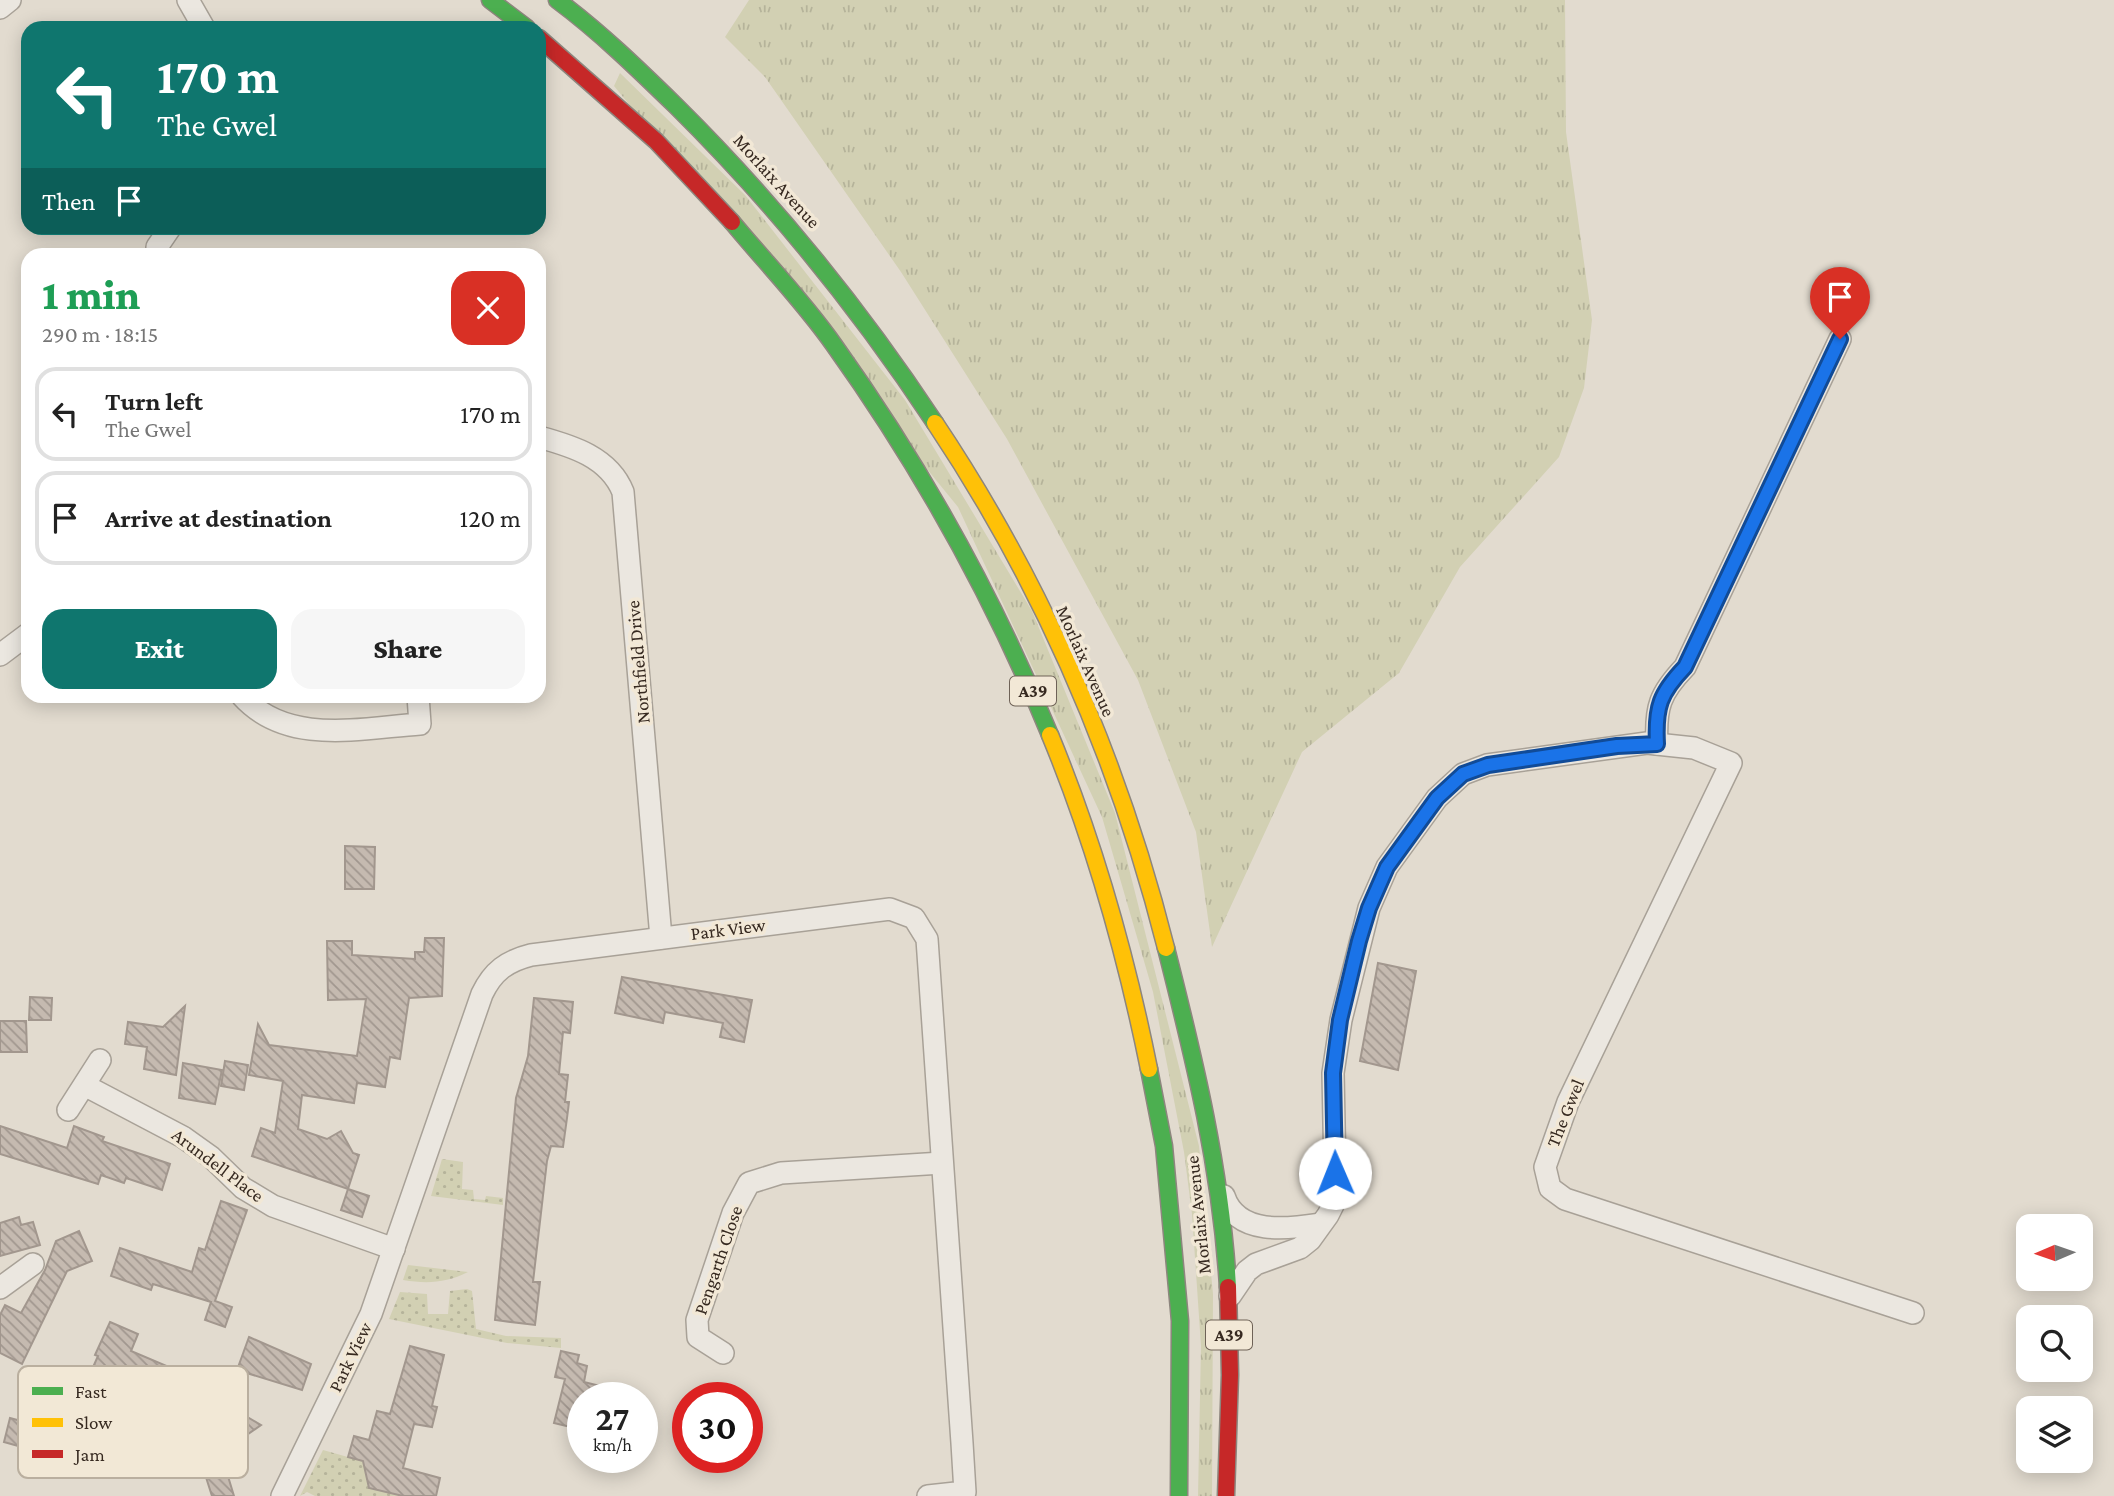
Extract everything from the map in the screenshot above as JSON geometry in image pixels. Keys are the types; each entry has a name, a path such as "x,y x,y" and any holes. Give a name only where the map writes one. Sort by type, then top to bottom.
{"highway":[{"path":"490,0 518,21"},
{"name":"Morlaix Avenue","path":"557,0 625,57 737,165 792,225 839,285 940,428 1001,535 1076,683 1129,820 1164,934 1206,1104 1217,1174 1228,1312 1230,1421 1226,1496"},
{"name":"Morlaix Avenue","path":"546,44 680,166 721,209 796,298 862,387 933,496 996,609 1026,674 1076,795 1111,899 1140,1014 1158,1102 1173,1213 1183,1339 1179,1496"}],"street":[{"path":"188,0 200,21"},
{"path":"1657,744 1655,720 1666,687 1685,667 1840,339"},
{"name":"Northfield Drive","path":"546,440 600,461 612,472 623,492 661,937"},
{"path":"0,655 21,639"},
{"path":"251,703 271,718 320,731 420,724 418,703"},
{"name":"The Gwel","path":"1228,1312 1230,1294 1247,1271 1256,1264 1300,1248 1310,1240 1332,1205 1335,1173 1333,1073 1340,1020 1369,908 1387,867 1437,798 1463,774 1488,765 1617,746 1657,744 1694,748 1731,764 1568,1102 1545,1167 1550,1188 1565,1199 1913,1313"},
{"name":"Park View","path":"282,1496 366,1327 482,994 496,971 511,961 531,956 890,909 914,918 925,932 928,948 965,1492 931,1496"},
{"path":"68,1110 86,1086 100,1060"},
{"name":"Arundell Place","path":"86,1086 173,1130 211,1157 243,1188 273,1206 394,1249"},
{"name":"Pengarth Close","path":"723,1353 698,1337 697,1320 733,1213 749,1184 781,1173 942,1163"},
{"path":"1217,1174 1226,1201 1237,1216 1252,1224 1282,1228 1320,1224"},
{"path":"0,1288 33,1264"}],"green space":[{"path":"749,0 1565,0 1566,132 1592,320 1584,388 1559,457 1460,567 1399,673 1302,752 1212,947 1196,832 1138,680 1007,439 901,272 765,77 725,37"},
{"path":"620,73 745,195 905,400 1032,611 1115,813 1199,1146 1213,1294 1212,1496 1198,1496 1201,1346 1192,1214 1184,1152 1153,992 1102,817 958,507 614,86"},
{"path":"442,1159 463,1162 462,1189 473,1190 474,1199 485,1200 486,1196 503,1198 503,1205 431,1196"},
{"path":"408,1265 468,1272 436,1282 403,1280"},
{"path":"450,1291 472,1291 476,1329 506,1336 561,1338 561,1348 507,1343 389,1319 400,1292 427,1294 428,1314 448,1314"},
{"path":"368,1439 389,1445 404,1496 315,1496 307,1492 300,1496 323,1450 362,1461"}],"building":[{"path":"345,846 375,847 374,889 345,889"},
{"path":"425,938 444,938 442,996 409,998 400,1059 390,1057 385,1087 357,1083 354,1103 302,1095 298,1129 327,1139 341,1131 353,1153 359,1155 348,1189 252,1156 261,1128 275,1133 283,1081 249,1075 258,1024 269,1045 357,1056 366,999 328,1000 327,941 352,941 352,955 415,959 415,952 424,952"},
{"path":"1378,963 1416,971 1398,1070 1360,1061"},
{"path":"622,977 752,1000 744,1042 720,1037 723,1023 665,1012 663,1023 615,1013"},
{"path":"30,997 52,998 51,1020 29,1020"},
{"path":"534,998 573,1002 570,1033 563,1032 559,1074 568,1075 565,1102 569,1102 563,1147 551,1146 547,1161 533,1282 540,1282 535,1325 495,1320 516,1098 528,1056"},
{"path":"185,1006 176,1075 144,1069 147,1047 125,1044 128,1022 163,1027"},
{"path":"0,1021 26,1021 27,1052 0,1052"},
{"path":"225,1061 248,1065 244,1090 221,1086"},
{"path":"183,1063 222,1070 215,1104 179,1098"},
{"path":"0,1126 67,1148 74,1126 104,1137 102,1141 170,1164 162,1190 126,1178 124,1183 101,1175 98,1184 0,1154"},
{"path":"348,1189 369,1196 362,1217 341,1210"},
{"path":"221,1201 247,1210 215,1301 232,1307 225,1327 205,1320 211,1302 153,1284 151,1290 111,1276 120,1248 192,1272 199,1248 205,1250"},
{"path":"19,1217 21,1225 33,1222 40,1245 0,1256 0,1223"},
{"path":"79,1231 92,1261 67,1271 22,1364 0,1353 0,1315 5,1305 21,1313 45,1270 56,1241"},
{"path":"110,1322 138,1334 131,1351 167,1366 94,1366 98,1356 95,1355"},
{"path":"249,1337 311,1364 302,1390 248,1373 248,1366 238,1366"},
{"path":"410,1346 444,1355 432,1406 437,1407 432,1427 414,1424 403,1468 440,1478 436,1496 403,1496 369,1488 363,1461 348,1457 354,1436 369,1440 377,1411 390,1414"},
{"path":"561,1351 579,1355 577,1363 587,1366 584,1382 567,1382 567,1426 554,1423 565,1379 555,1377"},
{"path":"248,1417 261,1425 248,1434"},
{"path":"10,1418 18,1420 18,1446 4,1442"},
{"path":"206,1478 229,1478 234,1496 212,1496"}],"traffic: fast":[{"path":"490,0 518,21"},
{"path":"557,0 633,65 747,180 845,298 935,423"},
{"path":"732,222 822,329 897,438 980,583 1050,735"},
{"path":"1166,948 1197,1074 1213,1158 1225,1243 1228,1287"},
{"path":"1149,1069 1164,1146 1180,1321 1179,1496"}],"traffic: slow":[{"path":"935,423 1010,546 1073,676 1125,810 1166,948"},
{"path":"1050,735 1108,900 1149,1069"}],"traffic: jam":[{"path":"546,44 656,141 732,222"},
{"path":"1226,1496 1230,1375 1228,1287"}],"route":[{"path":"1335,1173 1333,1073 1340,1020 1369,908 1387,867 1437,798 1463,774 1488,765 1617,746 1657,744 1655,720 1666,687 1685,667 1840,339"}]}
